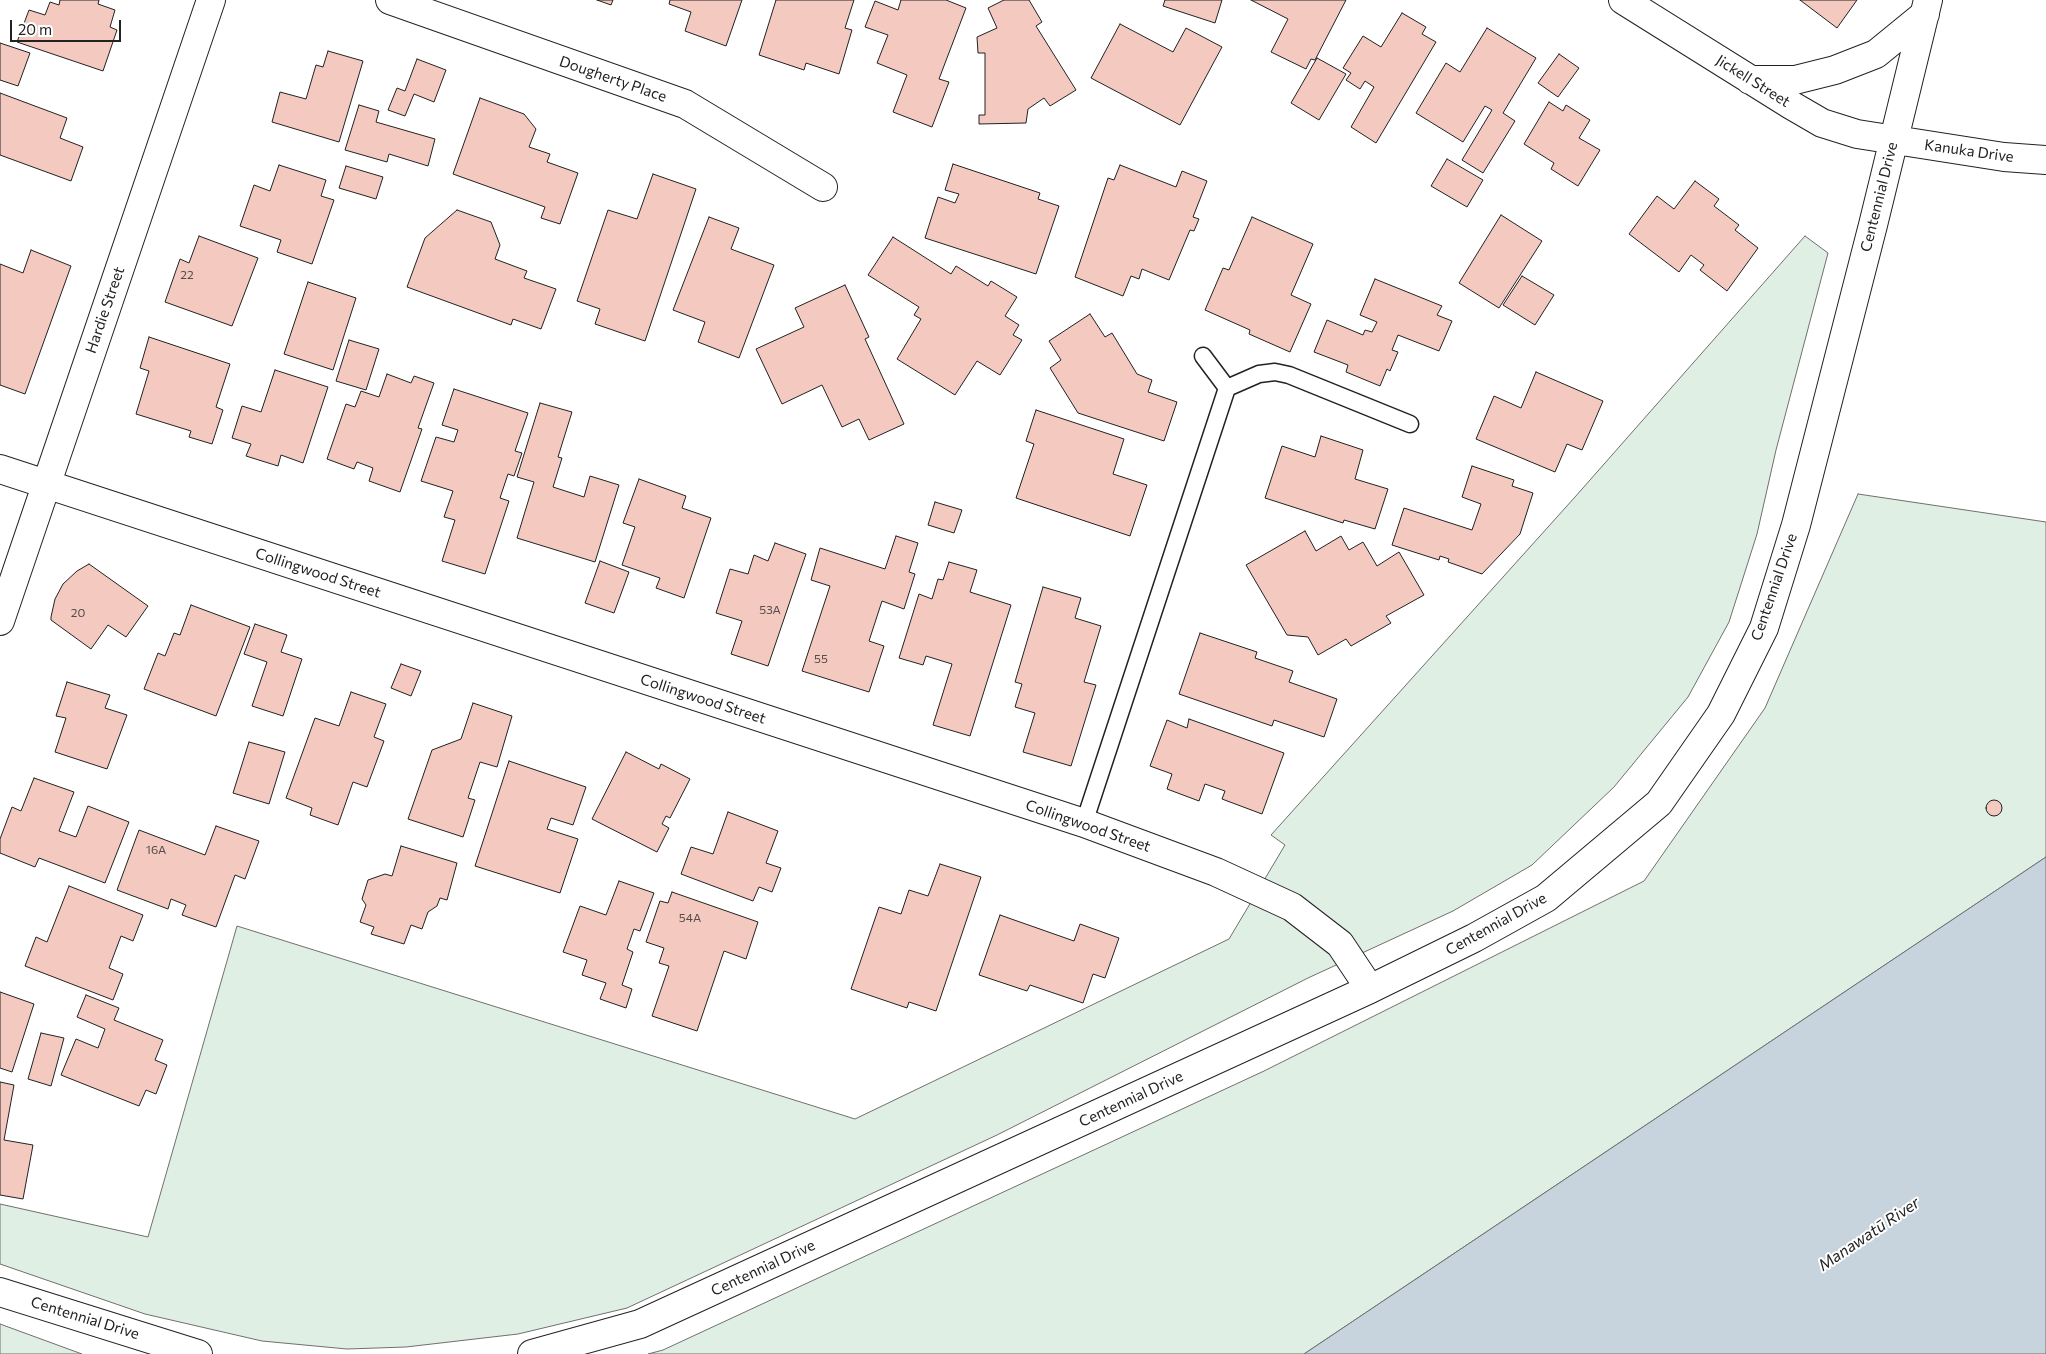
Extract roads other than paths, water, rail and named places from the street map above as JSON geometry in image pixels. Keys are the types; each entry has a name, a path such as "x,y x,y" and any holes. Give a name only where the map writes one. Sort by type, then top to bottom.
{"street":[{"name":"Hardie Street","path":"0,621 211,0"},
{"name":"Dougherty Place","path":"390,0 685,104 824,187"},
{"name":"Jickell Street","path":"1623,0 1750,80 1822,122 1857,134 1893,139"},
{"path":"1750,80 1795,80 1835,70 1876,54 1927,7"},
{"name":"Centennial Drive","path":"532,1354 640,1324 1370,988 1474,938 1546,898 1659,803 1721,714 1764,628 1796,525 1927,7"},
{"name":"Kanuka Drive","path":"1893,139 2004,158 2046,160"},
{"name":"Collingwood Street","path":"0,469 1084,823 1216,872 1292,907 1340,944 1370,988"},
{"name":"Centennial Drive","path":"0,1292 198,1354"}],"lane":[{"path":"1203,356 1227,388"},
{"path":"1084,823 1227,388 1259,374 1275,372 1289,375 1410,424"}],"water":[{"name":"Manawatū River","path":"2046,857 2046,1354 1304,1354"}]}
